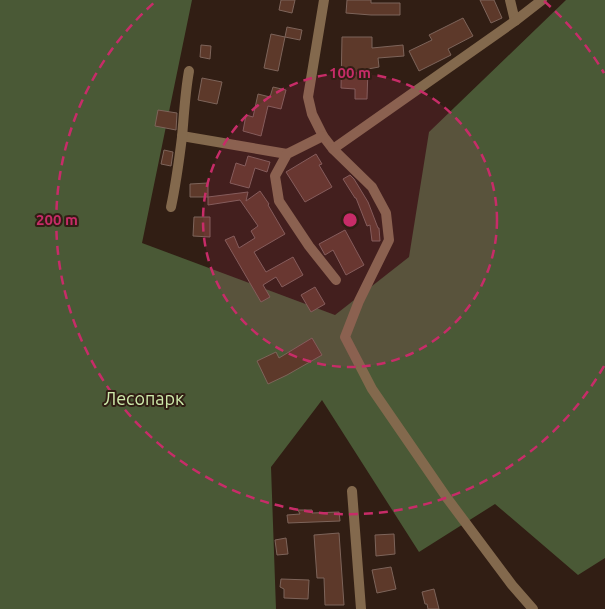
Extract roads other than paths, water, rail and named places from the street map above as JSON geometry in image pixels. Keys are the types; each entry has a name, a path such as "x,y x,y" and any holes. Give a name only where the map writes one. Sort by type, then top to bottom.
{"street":[{"path":"324,0 308,97 312,114 322,136 372,187 386,214 389,240 359,301 345,337 372,389 447,498 512,585 533,609"},
{"path":"510,0 516,21"},
{"path":"333,149 516,21 542,0"},
{"path":"171,207 176,186 186,84 189,71"},
{"path":"182,136 287,154"},
{"path":"322,136 287,154 275,176 279,201 309,246 336,280"},
{"path":"352,491 361,609"}],"park label":[{"name":"Лесопарк","path":"144,398"}]}
